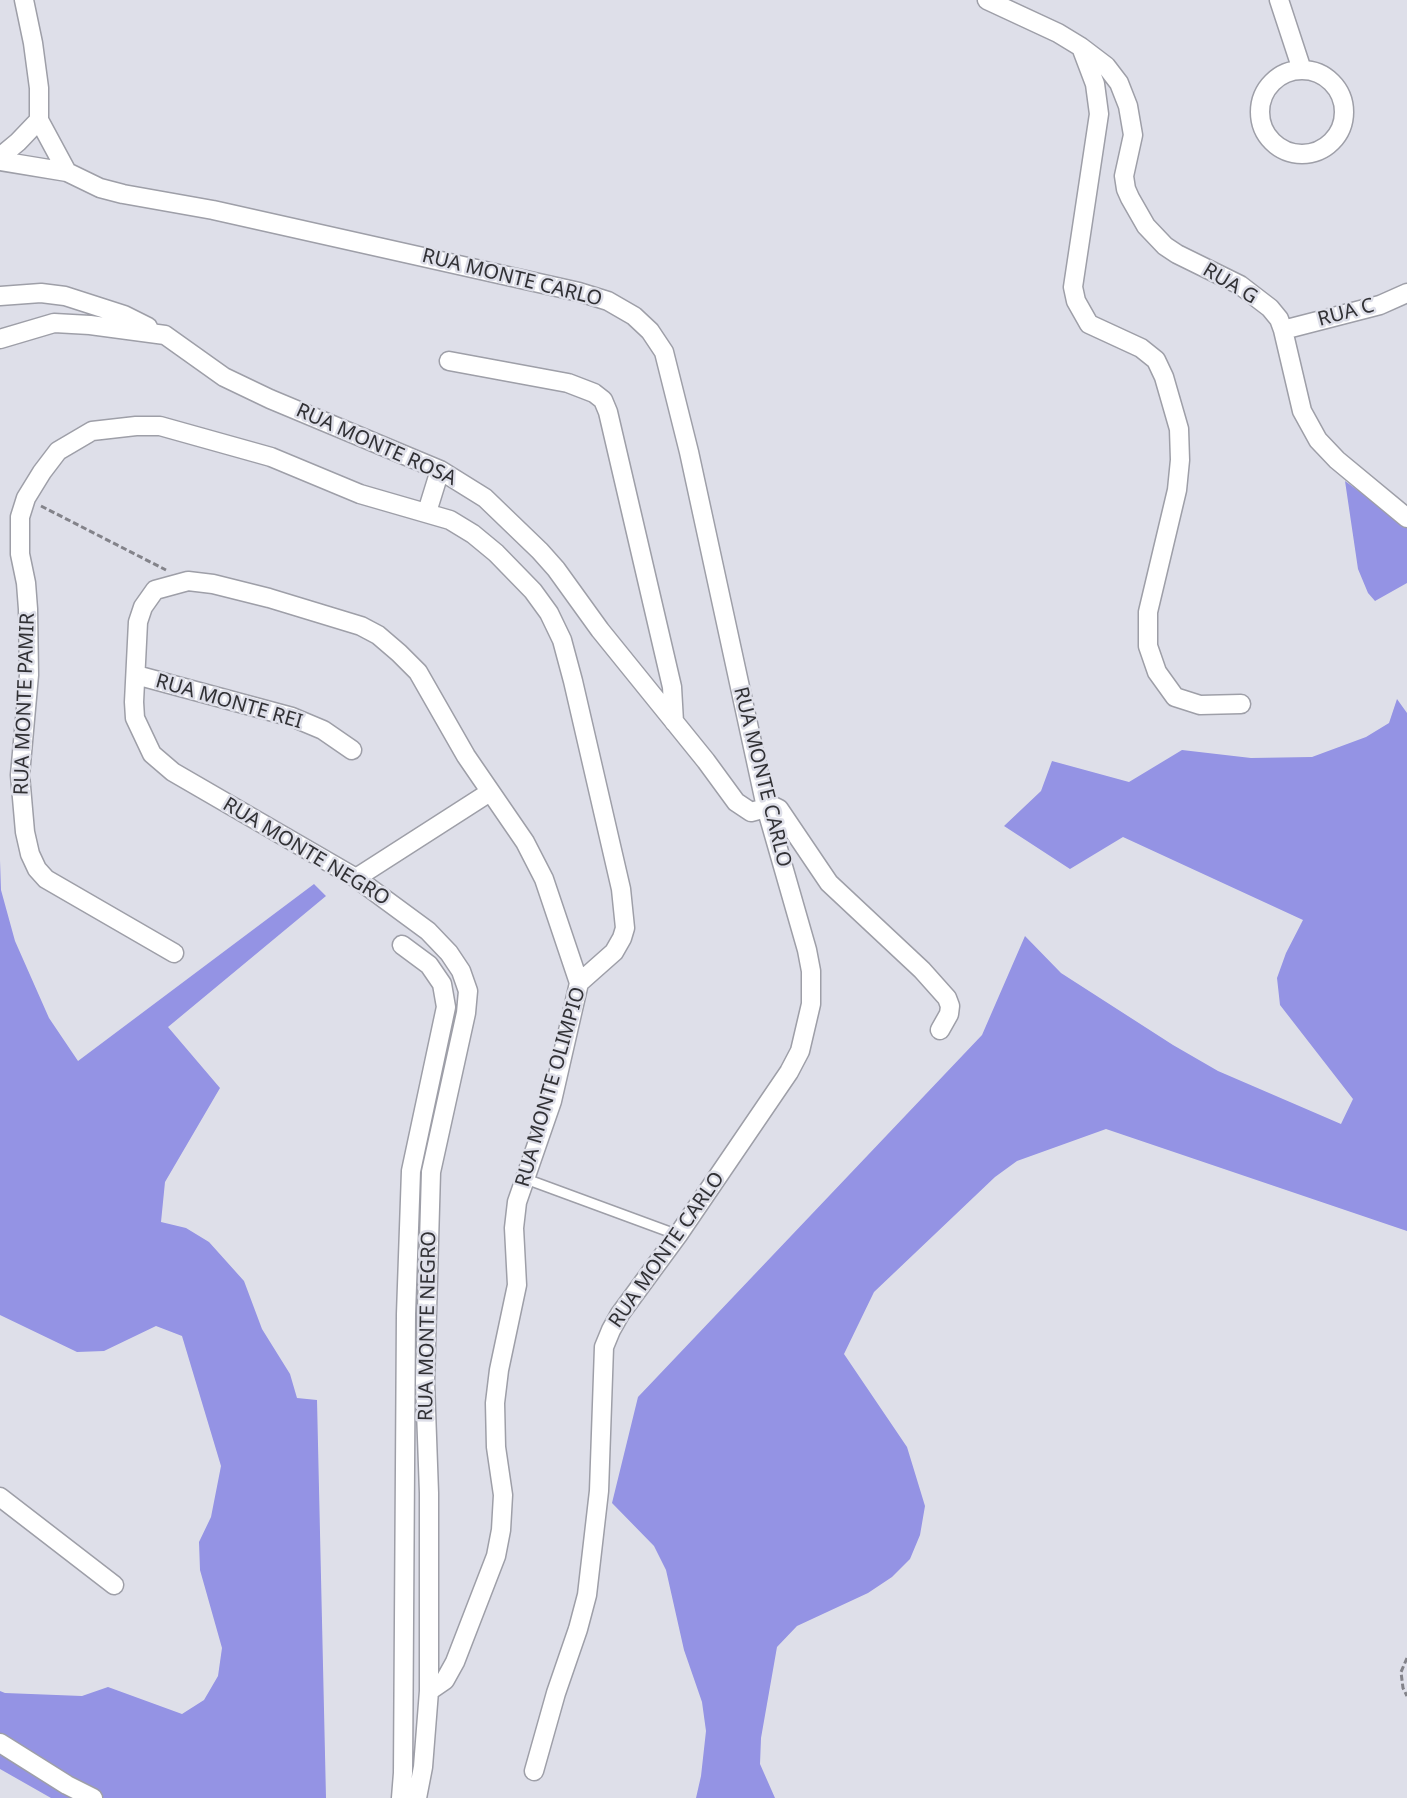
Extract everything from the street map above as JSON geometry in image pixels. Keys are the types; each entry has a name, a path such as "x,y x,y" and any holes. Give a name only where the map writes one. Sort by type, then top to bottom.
{"street":[{"path":"24,0 39,88 39,120 68,172"},
{"name":"RUA G","path":"987,0 1058,33 1106,66 1119,84 1128,106 1132,135 1125,183 1130,198 1146,226 1177,254 1240,285 1270,308 1279,319 1283,330 1302,411 1318,440 1337,460 1407,518"},
{"path":"1279,0 1302,70"},
{"path":"1081,47 1095,84 1099,114 1072,286 1076,301 1089,324 1141,348 1156,360 1164,377 1179,429 1180,460 1177,490 1148,612 1148,646 1157,672 1175,697 1200,705 1241,704"},
{"path":"1302,70 1320,74 1335,86 1343,102 1344,121 1336,138 1321,150 1303,154 1285,150 1270,139 1261,122 1261,103 1269,86 1283,75 1302,70"},
{"name":"RUA MONTE CARLO","path":"0,159 39,120"},
{"name":"RUA MONTE CARLO","path":"0,159 68,172 100,188 123,194 236,215 579,292 608,301 634,316 650,331 664,352 675,391 766,807 807,950 811,971 812,1004 800,1051 789,1072 678,1235 620,1314 604,1347 599,1491 587,1595 534,1771"},
{"name":"RUA C","path":"1283,330 1380,304 1407,292"},
{"path":"0,296 41,293 65,296 124,315 165,335"},
{"name":"RUA MONTE ROSA","path":"0,339 54,323 90,325 165,335 224,376 252,390 440,470 485,498 540,550 600,630 741,807 751,812 758,812 766,807"},
{"path":"449,361 568,383 594,393 603,400 608,412 672,687 674,723"},
{"name":"RUA MONTE PAMIR","path":"174,953 46,879 37,869 30,854 25,832 20,775 29,675 28,609 20,554 20,517 26,498 58,451 92,430 160,426 271,457 360,494 427,512"},
{"path":"427,512 440,470"},
{"name":"RUA MONTE OLIMPIO","path":"427,512 450,520 473,534 496,553 549,613 562,640 579,704 621,889 625,916 622,938 614,952 579,983 560,1072 517,1202 515,1216 517,1286 499,1370 495,1403 496,1447 503,1495 501,1530 496,1556 455,1662 445,1680 429,1691"},
{"name":"RUA MONTE NEGRO","path":"417,1798 423,1767 429,1691 429,1493 425,1382 431,1172 466,1013 468,991 461,971 449,953 428,931 356,878 173,772 152,754 135,718 134,702 138,622 147,599 155,590 188,581 213,584 269,598 361,626 378,635 418,672 466,756 520,833 536,862 579,983"},
{"name":"RUA MONTE REI","path":"136,675 292,717 323,730 352,750"},
{"path":"356,878 490,792"},
{"path":"766,807 773,806 779,809 830,883 922,970 947,998 950,1006 949,1014 940,1030"},
{"path":"401,1798 406,1314 411,1171 446,1007 442,984 429,965 402,945"},
{"path":"0,1497 114,1585"},
{"path":"0,1743 67,1785 93,1798"}],"lane":[{"path":"526,1179 678,1235"}],"path":[{"path":"26,498 188,581"},
{"path":"1407,1658 1401,1672 1403,1688 1407,1696"}],"shaded area":[{"path":"1345,481 1407,526 1407,583 1375,601 1368,593 1358,569"},
{"path":"1397,699 1407,713 1407,1231 1106,1129 1017,1161 995,1177 874,1292 844,1354 907,1447 925,1506 920,1535 910,1559 892,1577 868,1593 797,1626 777,1647 761,1738 760,1764 775,1798 696,1798 706,1731 702,1702 684,1650 666,1570 654,1546 612,1503 638,1397 982,1035 1025,936 1061,973 1173,1045 1218,1071 1341,1124 1353,1099 1280,1005 1277,978 1286,953 1303,920 1123,837 1070,869 1004,826 1041,791 1052,761 1129,782 1182,750 1251,758 1312,757 1366,737 1389,723"},
{"path":"0,860 1,890 15,941 49,1018 78,1061 314,884 326,896 168,1027 220,1088 165,1182 161,1222 186,1228 209,1242 244,1281 262,1329 290,1374 297,1398 317,1400 326,1798 51,1798 0,1769 0,1691 82,1696 108,1687 182,1714 204,1700 218,1676 222,1648 200,1570 199,1542 211,1517 221,1466 182,1336 156,1326 104,1351 77,1352 0,1315"}]}
